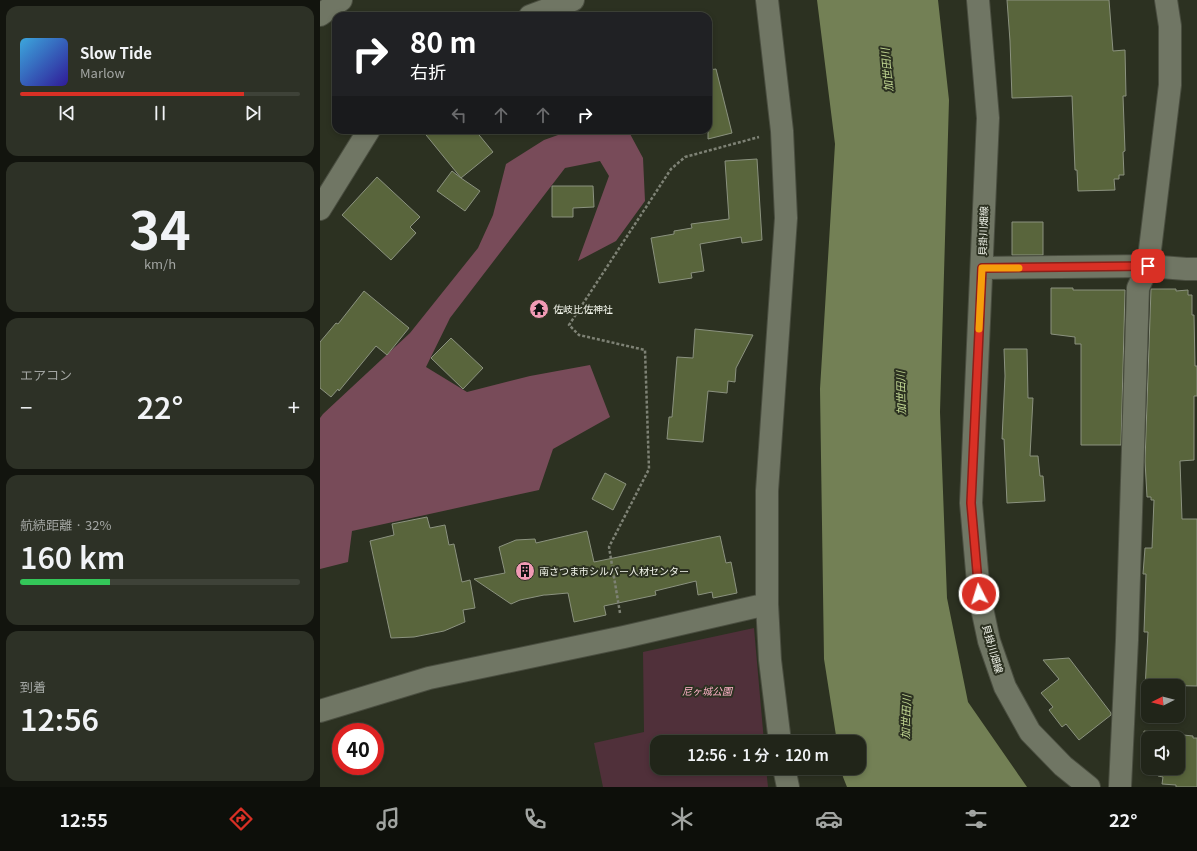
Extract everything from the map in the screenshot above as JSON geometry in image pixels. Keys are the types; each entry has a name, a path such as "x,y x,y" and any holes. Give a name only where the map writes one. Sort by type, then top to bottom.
{"street":[{"path":"320,15 341,0 348,12"},
{"path":"541,12 573,0"},
{"path":"767,0 782,131 786,218 767,491 767,604 770,660 779,735"},
{"name":"貝掛川畑線","path":"978,0 988,118 971,503 979,594 989,641 1004,687 1030,732 1063,766 1089,787"},
{"path":"1120,787 1128,632 1138,288 1148,266 1170,85 1170,26 1166,0"},
{"path":"320,209 367,134"},
{"path":"982,268 1148,266 1197,269"},
{"path":"320,711 429,678 624,637 767,604"},
{"path":"785,775 788,787"}],"path":[{"path":"624,637 610,546 649,469 645,350 579,335 569,325 671,169 685,157 782,131"}],"green space":[{"name":"尼ヶ城公園","path":"754,628 763,735 650,735 650,775 767,775 768,787 603,787 594,743 644,732 643,652"}],"shaded area":[{"path":"561,134 630,134 643,158 645,201 616,241 578,261 609,176 600,161 565,168 450,318 426,367 467,392 530,376 590,365 610,417 553,449 539,490 352,531 348,562 320,569 320,418 410,333 478,248 493,215 506,164 544,140"}],"water":[{"name":"加世田川","path":"817,0 938,0 949,100 940,412 947,598 968,702 1027,787 847,787 843,777 843,775 866,775 866,735 836,735 824,659 820,389 835,144"}],"building":[{"path":"1007,0 1109,0 1113,51 1125,50 1126,96 1123,96 1125,151 1123,152 1124,175 1119,175 1119,179 1114,179 1115,190 1078,191 1077,170 1075,170 1072,96 1012,98"},
{"path":"716,69 732,133 708,139 708,134 712,134 712,70"},
{"path":"425,134 478,134 493,152 461,178"},
{"path":"757,159 762,240 742,243 741,237 700,244 704,271 691,273 692,278 659,283 651,238 674,234 674,231 692,228 691,224 729,219 725,161"},
{"path":"452,171 480,191 465,211 437,191"},
{"path":"377,177 420,217 410,227 416,233 391,260 342,215"},
{"path":"552,186 593,186 594,207 573,208 573,217 552,217"},
{"path":"1012,222 1043,222 1043,255 1012,255"},
{"path":"1051,288 1073,288 1073,290 1125,290 1121,445 1081,445 1081,344 1075,344 1075,337 1051,334"},
{"path":"1151,289 1176,289 1176,291 1188,290 1188,295 1192,295 1192,315 1194,315 1197,396 1194,396 1194,460 1180,461 1182,519 1197,519 1197,686 1185,686 1185,679 1146,679 1148,632 1144,632 1146,574 1143,574 1145,548 1152,548 1154,500 1151,500 1151,497 1147,497 1145,461"},
{"path":"364,291 409,328 387,355 376,346 339,391 338,389 331,397 320,388 320,342 336,323 338,324"},
{"path":"695,329 753,335 736,368 735,382 728,381 727,393 708,391 703,442 667,439 669,417 672,417 677,357 693,358"},
{"path":"451,338 483,368 463,389 431,358"},
{"path":"1004,349 1027,349 1028,398 1033,398 1030,456 1038,456 1040,476 1043,476 1045,501 1007,503 1004,439 1002,439 1005,376"},
{"path":"605,473 626,484 613,510 592,499"},
{"path":"427,517 430,528 445,525 449,545 454,544 462,582 470,580 475,608 463,610 465,622 444,631 414,637 391,638 370,541 394,535 392,524"},
{"path":"587,531 594,562 720,536 726,563 731,562 737,593 713,598 712,592 698,595 696,581 655,591 656,595 604,606 606,615 574,622 568,593 544,595 520,600 511,604 474,579 505,573 499,547 516,540 535,539 536,543"},
{"path":"1069,658 1111,713 1111,715 1079,740 1066,724 1062,727 1049,710 1053,707 1041,693 1059,679 1043,660"},
{"path":"1185,735 1197,738 1197,787 1176,787 1176,785 1162,784 1163,777 1158,776 1185,775"}],"slow traffic":[{"path":"979,329 982,268 1019,268"}],"place":[{"name":"佐岐比佐神社","path":"539,309"},
{"name":"南さつま市シルバー人材センター","path":"525,571"}],"route":[{"path":"979,594 971,503 982,268 1148,266"}]}
